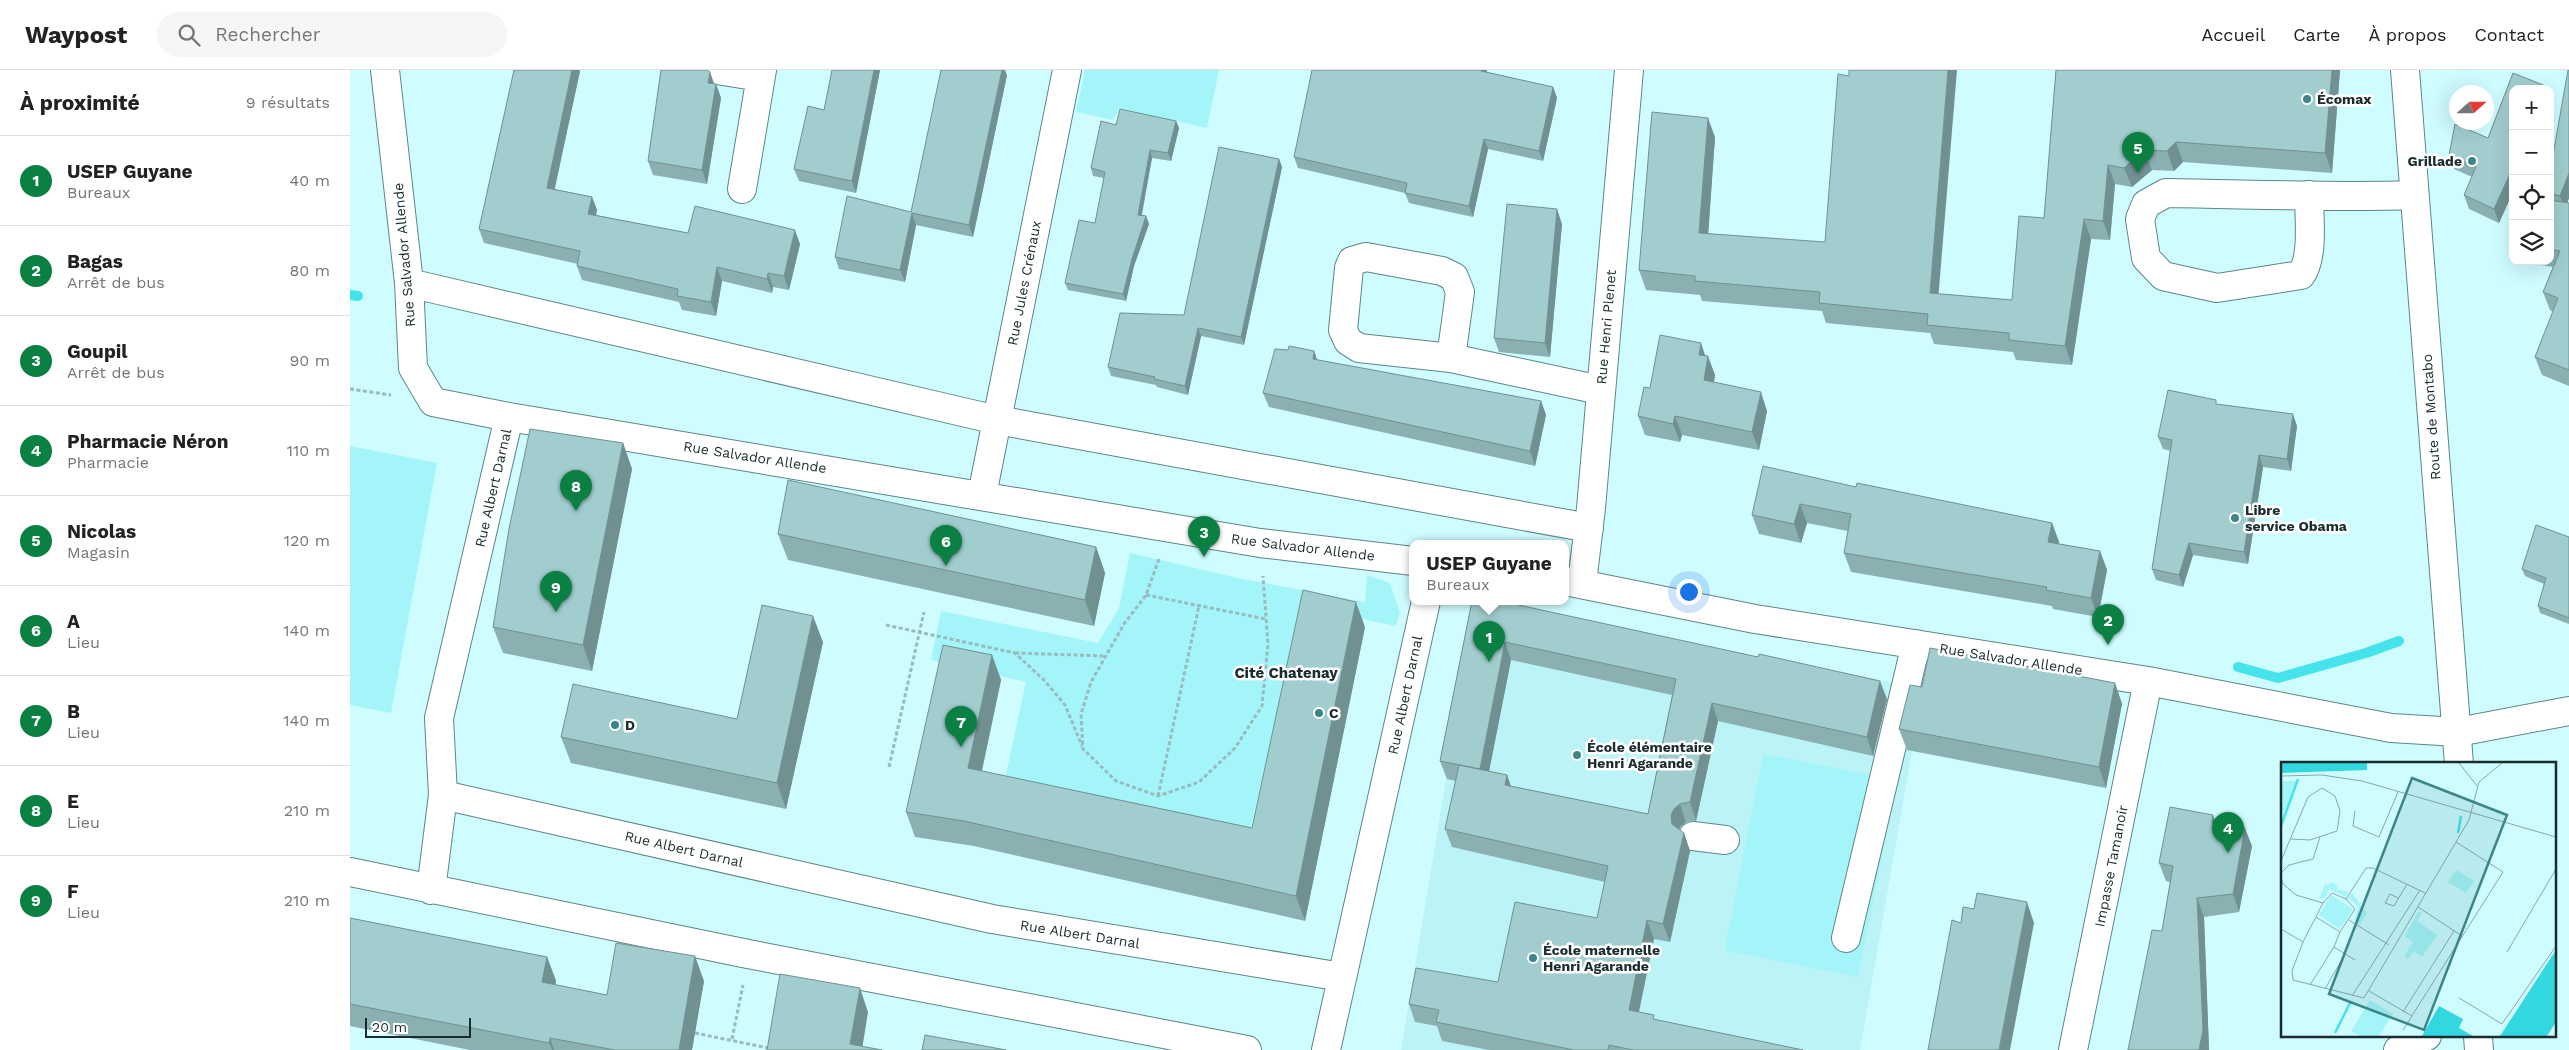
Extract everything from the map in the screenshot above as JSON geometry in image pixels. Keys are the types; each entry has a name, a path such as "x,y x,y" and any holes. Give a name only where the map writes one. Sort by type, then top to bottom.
{"street":[{"name":"Rue Salvador Allende","path":"385,70 409,283 413,368 433,402 509,417 1260,543 1409,561"},
{"path":"717,70 761,74 742,190"},
{"name":"Rue Jules Crénaux","path":"982,495 1067,70"},
{"name":"Rue Henri Plenet","path":"1574,582 1589,528 1628,70"},
{"name":"Route de Montabo","path":"2405,70 2459,762"},
{"path":"2309,195 2307,267 2302,275 2217,288 2163,276 2146,258 2140,218 2146,204 2166,193 2309,195 2335,198 2414,195"},
{"path":"1451,358 1460,292 1454,277 1442,271 1366,257 1352,261 1349,268 1343,330 1348,341 1359,348 1451,358 1600,390"},
{"path":"409,283 997,420 1589,528"},
{"name":"Rue Albert Darnal","path":"431,890 443,795 439,718 509,417"},
{"name":"Rue Salvador Allende","path":"1574,582 1755,619 2148,681 2391,728 2458,732 2569,711"},
{"name":"Rue Albert Darnal","path":"443,795 992,919 1342,977 1425,605"},
{"path":"1846,938 1916,644"},
{"name":"Impasse Tamanoir","path":"2074,1050 2148,681"},
{"path":"1693,836 1725,840"},
{"path":"350,872 748,954 1247,1050"},
{"path":"1326,1050 1342,977"},
{"path":"2399,1049 2422,1038"}],"path":[{"path":"1083,749 1081,714 1091,682 1124,624 1146,595 1170,528"},
{"path":"1015,653 1044,680 1065,706 1083,749 1116,780 1158,796 1199,782 1235,748 1262,706 1268,644 1260,543"},
{"path":"1146,595 1266,619"},
{"path":"1158,796 1199,606"},
{"path":"890,767 924,612"},
{"path":"886,625 1015,653 1106,656"},
{"path":"732,1040 748,954"},
{"path":"695,1033 778,1050"}],"shaded area":[{"path":"1085,70 1219,70 1207,128 1120,108 1113,120 1076,112"},
{"path":"350,446 437,463 391,713 350,705"},
{"path":"1130,553 1243,579 1365,602 1367,575 1390,583 1400,613 1396,626 1302,607 1249,834 1005,779 1026,682 931,660 941,611 1098,643 1119,608"},
{"path":"1475,606 1923,688 1860,1050 1401,1050"},
{"path":"1763,754 1897,780 1858,977 1725,950"}],"building":[{"path":"514,70 572,70 547,188 592,197 588,214 688,233 695,206 795,230 784,276 768,273 767,279 717,267 711,302 677,296 678,289 577,266 580,251 479,229"},
{"path":"661,70 707,70 710,72 708,83 716,84 702,170 648,161"},
{"path":"832,70 874,70 852,181 794,169 808,106 824,110"},
{"path":"941,70 1002,70 969,225 912,213 900,270 835,257 847,196 911,212"},
{"path":"1312,70 1481,70 1553,87 1539,151 1484,139 1469,206 1405,193 1407,183 1294,157"},
{"path":"1849,70 1948,70 1930,293 2012,300 2019,216 2044,218 2056,70 2332,70 2325,153 2176,142 2167,151 2144,150 2124,168 2108,165 2103,221 2084,219 2065,346 2009,340 2009,333 1927,325 1928,314 1819,303 1820,292 1695,281 1695,276 1639,270 1652,112 1708,118 1699,233 1825,242 1838,74 1849,76"},
{"path":"2569,70 2569,173 2560,196 2554,194 2554,149"},
{"path":"2513,73 2543,85 2509,85 2509,176 2494,209 2464,195 2476,167 2449,155 2454,130 2469,130 2488,138 2491,130 2494,130 2494,122"},
{"path":"1120,109 1176,121 1168,153 1150,150 1138,215 1146,216 1123,294 1065,283 1079,220 1095,223 1105,172 1091,168 1101,121 1116,125"},
{"path":"1219,147 1279,159 1241,337 1198,328 1185,386 1154,379 1155,377 1108,367 1120,313 1184,315"},
{"path":"2554,201 2569,203 2569,370 2535,357 2558,298 2543,292 2560,251 2554,250"},
{"path":"1507,204 1557,209 1545,343 1494,338"},
{"path":"1660,335 1701,343 1699,355 1708,356 1704,380 1761,392 1752,432 1675,416 1673,424 1638,416 1644,387 1650,388"},
{"path":"1289,346 1314,351 1313,359 1541,401 1530,451 1263,393 1275,349 1288,350"},
{"path":"2168,390 2216,400 2216,404 2293,414 2287,459 2259,455 2244,552 2189,543 2179,575 2152,569 2172,440 2158,437"},
{"path":"530,429 623,443 583,645 493,627 509,529"},
{"path":"1763,466 1856,487 1857,483 2052,523 2048,542 2100,551 2091,598 2046,590 2047,587 1844,553 1851,514 1800,504 1794,524 1752,515"},
{"path":"788,480 1096,547 1085,600 778,534"},
{"path":"2536,525 2569,537 2569,618 2538,606 2546,578 2522,569"},
{"path":"1303,590 1356,602 1296,896 964,821 906,812 943,645 992,655 968,768 1252,828"},
{"path":"762,605 813,616 777,783 561,737 573,684 737,719"},
{"path":"1471,605 1518,605 1758,657 1759,654 1880,681 1867,737 1712,703 1690,802 1680,804 1671,815 1672,824 1684,833 1663,924 1647,920 1629,1010 1654,1015 1653,1019 1803,1050 1633,1050 1609,1045 1608,1050 1574,1050 1436,1022 1439,1010 1409,1004 1416,968 1498,982 1515,902 1597,918 1608,866 1445,829 1459,765 1507,775 1505,785 1648,814 1676,679 1505,642 1480,769 1440,761"},
{"path":"1930,648 2115,683 2099,767 1899,729 1910,685 1922,687"},
{"path":"2170,807 2213,815 2212,823 2245,828 2233,894 2197,898 2203,1030 2199,1050 2128,1050 2152,930 2162,931 2173,866 2159,863"},
{"path":"1977,893 2027,902 1999,1050 1928,1050 1952,920 1961,923 1963,907 1974,909"},
{"path":"350,918 547,957 542,982 607,995 616,943 695,956 679,1050 615,1050 550,1038 549,1043 350,1004"},
{"path":"780,974 860,988 850,1044 882,1050 767,1050"},
{"path":"925,1035 1006,1050 922,1050"}],"waterway":[{"path":"350,295 358,296"},
{"path":"2238,667 2278,678 2366,653 2399,641"}],"place":[{"name":"Écomax","path":"2307,99"},
{"name":"Grillade","path":"2472,161"},
{"name":"Nicolas","path":"2138,173"},
{"name":"E","path":"576,511"},
{"name":"Libre service Obama","path":"2235,518"},
{"name":"Goupil","path":"1204,557"},
{"name":"A","path":"946,566"},
{"name":"F","path":"556,612"},
{"name":"Bagas","path":"2108,645"},
{"name":"USEP Guyane","path":"1489,662"},
{"name":"C","path":"1319,713"},
{"name":"D","path":"615,725"},
{"name":"B","path":"961,747"},
{"name":"École élémentaire Henri Agarande","path":"1577,755"},
{"name":"Pharmacie Néron","path":"2228,853"},
{"name":"École maternelle Henri Agarande","path":"1533,958"}],"district":[{"name":"Cité Chatenay","path":"1286,673"}]}
